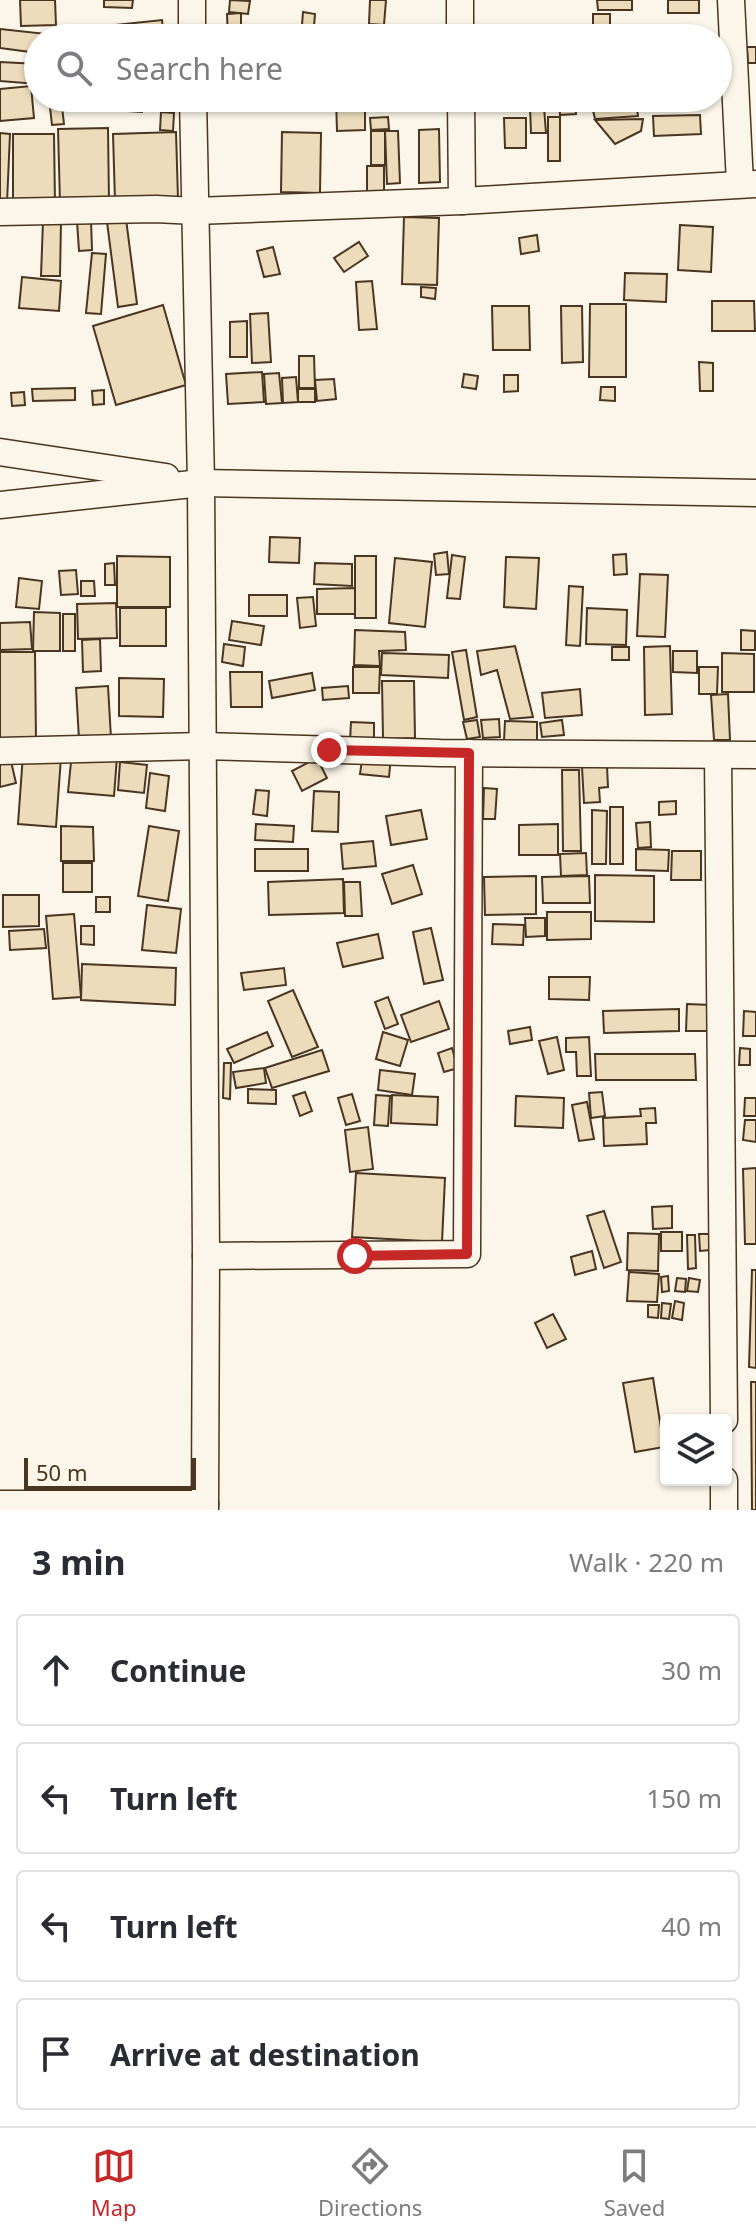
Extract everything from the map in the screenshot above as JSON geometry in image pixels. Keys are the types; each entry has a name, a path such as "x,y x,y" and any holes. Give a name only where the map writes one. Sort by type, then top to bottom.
{"street":[{"path":"192,0 192,24"},
{"path":"460,0 460,24"},
{"path":"0,212 195,211 462,201 748,184 731,0"},
{"path":"0,1504 205,1507 201,483 193,112"},
{"path":"461,112 462,201"},
{"path":"0,452 201,483"},
{"path":"0,505 201,483 756,493"},
{"path":"0,751 203,746 469,753 756,755"},
{"path":"206,1256 467,1254 469,753"},
{"path":"718,755 724,1414"},
{"path":"724,1486 724,1510"}],"building":[{"path":"20,0 55,0 56,24 21,26"},
{"path":"104,0 133,0 132,8 104,7"},
{"path":"230,0 250,1 248,14 229,12"},
{"path":"370,0 386,0 384,24 369,24"},
{"path":"597,0 632,0 632,10 598,10"},
{"path":"668,0 699,0 699,13 668,13"},
{"path":"303,12 315,14 314,24 302,24"},
{"path":"241,13 241,24 227,24 227,14"},
{"path":"593,14 610,14 610,24 593,24"},
{"path":"162,20 162,24 125,24"},
{"path":"0,29 24,32 24,51 0,48"},
{"path":"747,47 756,47 756,63 748,63"},
{"path":"0,62 24,63 24,83 0,81"},
{"path":"24,87 24,112 33,112 34,118 0,121 0,89"},
{"path":"51,112 63,112 64,124 52,125"},
{"path":"161,112 174,113 173,131 160,130"},
{"path":"336,112 365,112 365,130 337,131"},
{"path":"530,112 544,112 546,133 531,133"},
{"path":"560,112 576,112 576,114 560,115"},
{"path":"593,112 637,112 638,116 595,119"},
{"path":"700,115 701,134 654,136 653,116"},
{"path":"388,117 389,129 371,130 370,118"},
{"path":"548,117 560,117 560,161 548,161"},
{"path":"504,118 526,118 526,148 505,148"},
{"path":"643,119 641,131 615,144 595,120"},
{"path":"108,128 109,202 60,203 58,129"},
{"path":"439,129 440,182 419,183 419,130"},
{"path":"371,131 385,131 385,165 371,165"},
{"path":"385,131 398,131 400,183 387,184"},
{"path":"176,132 178,199 115,201 113,134"},
{"path":"282,132 321,133 320,193 281,192"},
{"path":"0,133 10,134 7,203 0,203"},
{"path":"13,134 54,134 55,204 13,204"},
{"path":"367,166 384,166 384,198 367,198"},
{"path":"404,217 439,218 437,285 402,284"},
{"path":"126,219 137,304 118,307 107,222"},
{"path":"91,220 92,250 79,251 77,221"},
{"path":"43,221 61,222 60,276 41,276"},
{"path":"680,225 713,227 711,272 678,270"},
{"path":"537,235 539,251 521,254 519,238"},
{"path":"359,242 368,256 344,272 334,258"},
{"path":"273,247 280,274 264,277 257,251"},
{"path":"92,253 106,254 101,314 86,313"},
{"path":"625,273 667,274 666,302 624,300"},
{"path":"22,277 61,281 59,311 19,308"},
{"path":"372,281 377,329 359,330 356,282"},
{"path":"421,287 436,288 435,299 421,297"},
{"path":"712,301 754,301 755,331 712,331"},
{"path":"590,304 626,304 626,377 589,377"},
{"path":"163,305 186,385 116,405 93,326"},
{"path":"492,306 529,306 530,350 493,350"},
{"path":"561,306 582,306 583,362 562,363"},
{"path":"268,313 271,362 252,363 250,314"},
{"path":"247,321 247,357 230,357 230,322"},
{"path":"299,356 314,356 315,388 299,388"},
{"path":"699,362 713,363 713,391 700,391"},
{"path":"262,372 264,402 228,404 226,374"},
{"path":"279,373 282,403 266,404 264,374"},
{"path":"464,374 478,376 476,389 462,387"},
{"path":"504,375 518,375 518,391 504,392"},
{"path":"296,377 298,402 283,403 282,378"},
{"path":"334,379 336,399 317,401 315,380"},
{"path":"601,387 615,387 615,401 600,400"},
{"path":"75,388 75,400 33,401 32,389"},
{"path":"298,389 315,389 315,402 298,402"},
{"path":"104,390 104,404 93,405 92,391"},
{"path":"24,392 25,405 12,406 11,393"},
{"path":"270,537 300,538 299,563 269,562"},
{"path":"447,552 449,574 436,575 434,554"},
{"path":"626,554 627,574 614,575 613,555"},
{"path":"452,555 465,557 460,599 447,598"},
{"path":"117,556 170,557 170,607 117,607"},
{"path":"355,556 376,556 376,618 355,618"},
{"path":"506,557 539,558 536,609 504,607"},
{"path":"395,558 432,562 425,627 389,623"},
{"path":"114,563 115,585 105,585 105,564"},
{"path":"315,563 352,564 352,586 314,584"},
{"path":"76,570 78,594 61,595 59,571"},
{"path":"640,574 668,575 665,637 637,636"},
{"path":"19,578 42,581 39,609 16,607"},
{"path":"81,581 94,581 95,596 81,596"},
{"path":"569,586 583,587 580,646 566,645"},
{"path":"355,588 355,614 317,614 317,589"},
{"path":"249,595 287,595 287,616 249,616"},
{"path":"313,597 316,626 300,628 297,598"},
{"path":"116,603 117,638 78,639 77,604"},
{"path":"120,608 166,608 166,646 120,646"},
{"path":"587,608 627,610 626,645 586,644"},
{"path":"34,612 60,613 60,651 33,651"},
{"path":"63,614 75,614 75,651 63,651"},
{"path":"232,621 264,626 261,645 229,640"},
{"path":"30,622 32,649 0,650 0,623"},
{"path":"355,630 405,632 406,650 379,651 380,666 354,665"},
{"path":"741,630 755,631 755,650 741,650"},
{"path":"100,639 101,671 83,672 82,640"},
{"path":"224,644 245,647 243,666 222,662"},
{"path":"515,646 533,717 510,719 497,670 481,675 477,651"},
{"path":"670,646 672,714 645,715 644,647"},
{"path":"612,647 629,647 629,660 612,660"},
{"path":"466,650 477,717 464,720 452,652"},
{"path":"673,651 697,651 697,673 673,672"},
{"path":"0,652 35,652 36,741 0,741"},
{"path":"382,653 449,655 448,678 381,675"},
{"path":"722,653 754,654 754,692 722,692"},
{"path":"353,667 380,667 379,693 353,693"},
{"path":"699,667 718,667 717,694 699,694"},
{"path":"230,672 262,672 262,707 231,707"},
{"path":"312,673 315,690 272,698 269,681"},
{"path":"119,678 164,679 163,717 119,716"},
{"path":"382,681 414,681 415,738 383,739"},
{"path":"108,686 111,738 79,739 76,688"},
{"path":"348,686 349,698 323,700 322,688"},
{"path":"580,689 582,715 545,718 542,693"},
{"path":"728,694 730,740 714,740 711,695"},
{"path":"499,719 500,737 483,738 481,720"},
{"path":"477,720 480,737 467,739 463,722"},
{"path":"562,720 564,735 542,737 540,723"},
{"path":"505,721 537,722 537,741 504,740"},
{"path":"351,722 374,723 374,742 350,741"},
{"path":"72,752 117,757 114,796 68,792"},
{"path":"363,753 391,756 389,777 360,774"},
{"path":"23,754 61,757 56,827 18,824"},
{"path":"10,757 16,783 0,787 0,760"},
{"path":"317,758 327,778 302,791 292,771"},
{"path":"120,762 147,765 144,793 118,790"},
{"path":"607,766 608,787 599,788 600,802 584,803 582,767"},
{"path":"562,770 579,770 581,851 563,851"},
{"path":"150,773 169,776 165,811 146,808"},
{"path":"484,788 497,789 495,819 483,819"},
{"path":"256,790 269,791 267,816 253,814"},
{"path":"314,791 339,792 338,832 312,831"},
{"path":"676,801 676,814 659,815 659,802"},
{"path":"610,807 623,807 623,864 610,864"},
{"path":"421,810 427,839 391,845 386,816"},
{"path":"592,810 607,811 606,864 592,864"},
{"path":"650,822 651,847 638,848 636,823"},
{"path":"256,824 294,826 293,842 255,840"},
{"path":"558,824 558,855 519,855 519,825"},
{"path":"61,826 93,827 94,861 61,861"},
{"path":"149,826 179,831 168,901 138,896"},
{"path":"373,841 376,866 343,869 341,844"},
{"path":"255,849 308,849 308,871 255,871"},
{"path":"636,849 669,850 668,871 636,870"},
{"path":"672,851 701,851 701,880 671,880"},
{"path":"586,853 587,875 561,876 560,854"},
{"path":"63,863 92,863 92,892 63,892"},
{"path":"413,865 422,894 392,904 382,874"},
{"path":"595,875 654,876 654,922 595,921"},
{"path":"536,876 536,914 485,915 484,877"},
{"path":"589,876 590,903 543,903 542,877"},
{"path":"343,879 344,913 269,915 268,882"},
{"path":"344,882 360,882 362,916 345,916"},
{"path":"3,895 39,895 39,926 3,927"},
{"path":"96,897 110,897 110,912 96,912"},
{"path":"147,905 181,909 176,953 142,950"},
{"path":"547,912 591,912 591,939 547,940"},
{"path":"74,914 81,997 53,999 46,916"},
{"path":"525,918 545,918 545,936 526,937"},
{"path":"493,924 524,925 523,945 492,944"},
{"path":"81,926 94,926 94,945 81,944"},
{"path":"431,928 443,980 424,984 413,932"},
{"path":"44,929 46,948 10,950 9,931"},
{"path":"378,934 383,958 343,967 337,943"},
{"path":"82,964 176,968 175,1005 81,1000"},
{"path":"284,968 286,985 244,990 241,973"},
{"path":"549,977 590,977 589,1000 549,999"},
{"path":"293,990 318,1047 292,1057 268,1001"},
{"path":"388,997 398,1024 385,1029 375,1002"},
{"path":"439,1001 449,1029 411,1042 401,1015"},
{"path":"687,1004 711,1005 711,1031 686,1031"},
{"path":"679,1009 679,1031 604,1033 603,1011"},
{"path":"744,1011 756,1012 756,1036 743,1036"},
{"path":"530,1027 532,1040 510,1044 508,1031"},
{"path":"267,1032 273,1046 234,1063 227,1049"},
{"path":"383,1032 408,1040 400,1066 376,1059"},
{"path":"557,1037 564,1070 548,1074 539,1041"},
{"path":"589,1037 591,1076 577,1076 576,1052 566,1052 566,1038"},
{"path":"452,1048 458,1068 444,1072 438,1053"},
{"path":"740,1048 750,1049 750,1065 739,1065"},
{"path":"322,1050 329,1071 272,1088 265,1068"},
{"path":"595,1054 695,1054 696,1080 596,1080"},
{"path":"224,1063 231,1063 230,1099 223,1098"},
{"path":"264,1068 266,1083 236,1088 233,1072"},
{"path":"380,1070 415,1074 412,1095 378,1090"},
{"path":"248,1089 276,1090 276,1104 248,1103"},
{"path":"305,1092 312,1111 300,1116 293,1096"},
{"path":"602,1092 605,1116 591,1118 589,1093"},
{"path":"352,1094 360,1121 346,1125 338,1098"},
{"path":"376,1095 390,1096 388,1126 374,1125"},
{"path":"392,1095 438,1097 437,1125 391,1123"},
{"path":"516,1096 564,1098 563,1128 515,1126"},
{"path":"745,1098 756,1098 756,1116 744,1116"},
{"path":"587,1102 594,1139 579,1141 572,1105"},
{"path":"655,1108 656,1123 646,1123 647,1144 604,1146 603,1118 641,1116 640,1109"},
{"path":"745,1120 756,1120 756,1142 743,1140"},
{"path":"368,1127 373,1169 350,1172 345,1130"},
{"path":"756,1168 756,1244 745,1244 743,1169"},
{"path":"356,1173 445,1178 442,1242 352,1237"},
{"path":"672,1206 672,1228 653,1229 652,1207"},
{"path":"604,1211 621,1262 604,1268 587,1216"},
{"path":"661,1232 682,1232 682,1251 661,1251"},
{"path":"628,1233 659,1234 658,1271 627,1270"},
{"path":"699,1234 709,1234 710,1250 700,1251"},
{"path":"687,1235 695,1235 696,1268 688,1269"},
{"path":"592,1251 596,1269 575,1275 571,1257"},
{"path":"752,1270 756,1270 756,1368 749,1367"},
{"path":"629,1272 659,1274 657,1302 627,1301"},
{"path":"668,1276 669,1291 662,1292 661,1277"},
{"path":"677,1278 686,1279 685,1292 675,1291"},
{"path":"689,1278 700,1280 698,1292 687,1291"},
{"path":"675,1301 684,1303 682,1320 672,1318"},
{"path":"662,1303 671,1304 669,1319 661,1318"},
{"path":"648,1305 659,1305 658,1318 648,1317"},
{"path":"553,1314 566,1339 547,1348 535,1323"},
{"path":"653,1378 660,1422 660,1448 635,1452 623,1383"},
{"path":"751,1382 756,1382 756,1510 752,1510"}],"route":[{"path":"329,750 469,753 467,1254 355,1256"}]}
